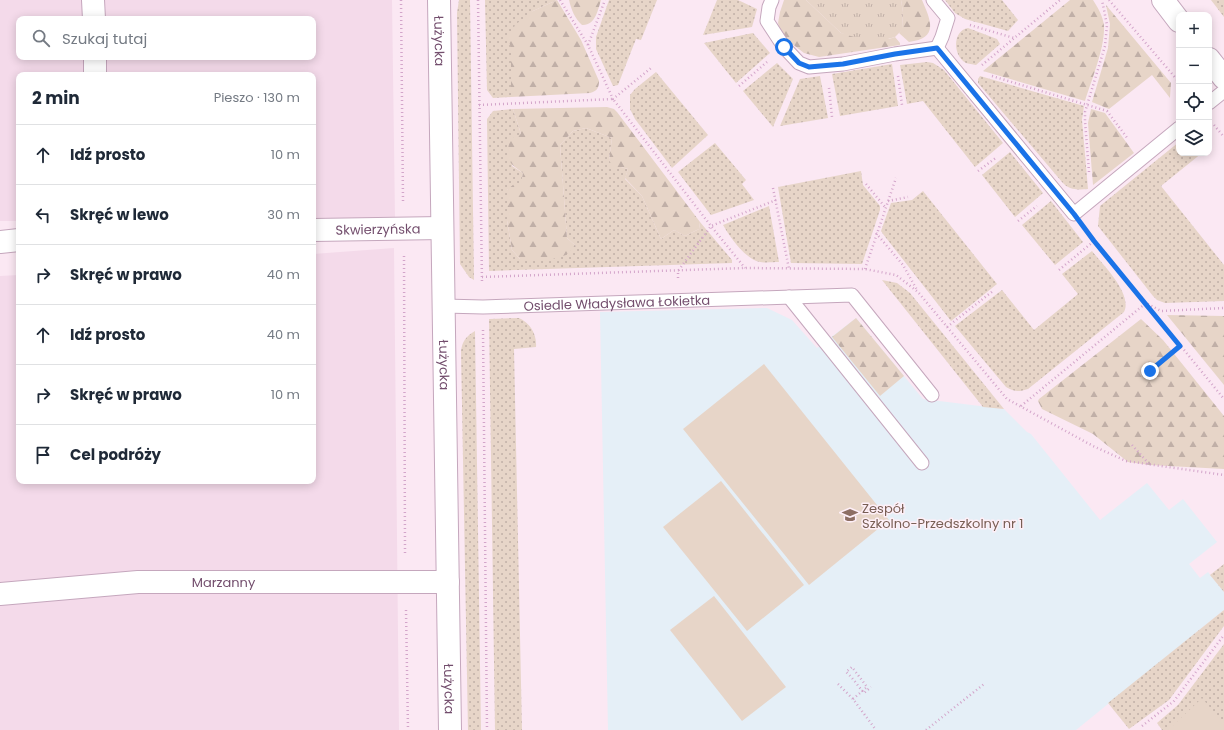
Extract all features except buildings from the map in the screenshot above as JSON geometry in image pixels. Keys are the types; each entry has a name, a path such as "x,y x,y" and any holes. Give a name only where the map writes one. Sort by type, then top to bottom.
{"street":[{"path":"93,0 94,16"},
{"name":"Łużycka","path":"440,0 450,730"},
{"path":"1163,0 1176,17"},
{"path":"95,60 95,72"},
{"path":"1212,63 1224,78"},
{"name":"Skwierzyńska","path":"316,230 442,228"},
{"path":"0,242 16,240"},
{"name":"Marzanny","path":"0,594 138,582 448,582"}],"lane":[{"path":"772,0 769,7 767,21 784,47 799,63 809,67 826,66 937,48"},
{"path":"933,0 948,18 937,48"},
{"path":"937,48 1074,214 1176,130"},
{"path":"1212,101 1224,91"},
{"name":"Osiedle Władysława Łokietka","path":"444,306 483,307 852,295 932,395"},
{"path":"789,297 922,463"}],"path":[{"path":"401,0 408,730"},
{"path":"478,0 483,307 487,730"},
{"path":"560,0 588,45 613,99 711,226 746,268"},
{"path":"565,0 565,6"},
{"path":"588,45 606,0"},
{"path":"964,81 1060,0"},
{"path":"1092,200 1084,121 1087,105 1105,46 1107,25 1102,0"},
{"path":"1109,0 1176,78"},
{"path":"948,18 1014,38"},
{"path":"739,86 784,47"},
{"path":"826,66 832,118"},
{"path":"479,105 613,99 651,68"},
{"path":"976,71 1107,111 1143,158"},
{"path":"1213,123 1224,137"},
{"path":"865,269 896,178"},
{"path":"866,184 886,207"},
{"path":"773,188 789,269"},
{"path":"888,201 908,197"},
{"path":"678,301 678,271 711,226 776,200"},
{"path":"1074,214 1094,241 1224,399"},
{"path":"876,233 903,265 918,292"},
{"path":"1059,270 1094,241"},
{"path":"947,327 993,292"},
{"path":"1146,303 1161,311 1224,308"},
{"path":"1021,406 1146,303"},
{"path":"1150,371 1180,346"},
{"path":"1132,445 1150,466"},
{"path":"1142,726 1174,701 1224,635"},
{"path":"853,699 867,687 852,667 846,672 849,674 859,687 864,693 870,687"},
{"path":"838,684 853,699 876,730"},
{"path":"926,730 984,684"}],"shaded area":[{"path":"0,0 392,0 395,218 316,219 316,72 16,72 16,221 0,221"},
{"path":"394,248 399,730 0,730 0,276 16,275 16,484 316,484 316,254"},
{"name":"Zespół Szkolno-Przedszkolny nr 1","path":"767,308 792,320 817,348 856,318 923,399 1004,409 1027,432 1031,434 1100,520 1147,483 1169,510 1183,499 1217,542 1189,564 1200,578 1208,572 1224,592 1224,610 1076,730 608,730 600,312"}],"green space":[{"path":"459,0 470,0 474,280 469,277 460,264 457,13"},
{"path":"485,0 557,0 533,11 511,47 511,97 493,98 487,90"},
{"path":"557,0 581,40 599,81 598,87 590,93 511,97 511,47 507,38 515,25 533,11"},
{"path":"569,0 601,0 593,20 586,25 582,25 577,20"},
{"path":"609,0 657,0 641,40 636,39 618,85 613,86 596,49 596,37"},
{"path":"717,0 738,0 757,9 752,27 703,35"},
{"path":"784,0 806,0 841,33 889,39 895,37 900,45 819,57 804,53 791,43 780,30 778,23"},
{"path":"806,0 901,0 903,12 902,30 895,37 874,43 841,33"},
{"path":"901,0 922,0 930,21 929,32 925,37 909,42 899,33 902,29 903,12"},
{"path":"945,0 1002,0 1018,20 1008,31 965,19 955,13"},
{"path":"1070,0 1093,0 1101,15 1104,26 1100,53 1085,101 983,71"},
{"path":"1211,0 1224,0 1224,17"},
{"path":"1106,5 1171,83 1170,98 1152,75 1109,109 1092,102 1108,48 1110,24"},
{"path":"968,28 997,39 1000,44 976,65 962,60 957,50 956,44 959,34"},
{"path":"753,33 770,53 736,83 704,43"},
{"path":"927,62 933,63 944,70 1003,143 975,167 923,101 907,104 900,65"},
{"path":"777,63 793,79 773,127 743,91"},
{"path":"892,64 898,106 840,116 832,74"},
{"path":"656,72 708,135 672,168 635,119 630,109 630,95"},
{"path":"820,76 828,118 780,126 800,79"},
{"path":"980,76 1084,106 1082,120 1088,189 1074,189 1067,187 1062,182 978,83"},
{"path":"607,107 614,109 617,112 700,222 699,229 685,236 674,230 661,239 642,196 625,178 628,169 621,167 614,169 609,160 612,138 586,128 573,131 560,145 567,238 576,246 566,255 549,260 520,259 512,250 507,220 507,190 514,184 521,183 523,173 510,162 508,155 509,139 521,134 513,109"},
{"path":"513,109 521,134 512,166 523,173 522,183 507,190 507,220 512,250 520,259 576,246 567,238 560,145 573,131 586,128 612,138 609,160 628,169 625,179 642,196 661,239 674,230 685,236 699,229 700,222 732,260 732,263 489,271 487,119 493,111"},
{"path":"1091,109 1105,113 1134,153 1093,185 1088,123"},
{"path":"715,143 746,180 742,184 754,200 711,215 678,172"},
{"path":"1176,144 1176,156 1198,156 1161,186 1224,265 1224,301 1165,303 1157,300 1098,226 1100,206"},
{"path":"1010,152 1043,193 1015,217 982,175"},
{"path":"861,171 863,185 880,206 862,264 791,263 778,187"},
{"path":"923,191 997,284 951,321 881,231 891,203 912,200"},
{"path":"1051,201 1083,242 1055,265 1022,225"},
{"path":"769,206 779,262 760,262 749,257 734,241 723,225"},
{"path":"1092,251 1121,288 1126,305 1124,312 1028,389 1017,391 1006,387 955,326 1002,290 1034,330 1078,294 1062,274"},
{"path":"882,280 897,283 910,293 1004,409 983,407"},
{"path":"1167,315 1224,316 1224,385"},
{"path":"519,318 523,320 532,330 536,342 536,347 514,349 522,730 495,730 489,319"},
{"path":"856,318 904,376 880,396 832,337"},
{"path":"1141,319 1163,340 1224,416 1224,469 1150,465 1128,462 1093,434 1042,409 1038,401 1039,399"},
{"path":"475,331 481,730 468,730 461,351 465,340"},
{"path":"764,364 889,520 809,585 683,429"},
{"path":"721,481 804,585 747,631 663,527"},
{"path":"1224,564 1224,592 1210,575"},
{"path":"714,596 786,687 742,721 670,630"},
{"path":"1224,610 1224,626 1169,700 1129,729 1108,703"},
{"path":"1224,644 1224,730 1162,730 1157,723 1178,705"},
{"path":"1202,698 1224,724 1224,730 1168,730"}],"place":[{"name":"Zespół Szkolno-Przedszkolny nr 1","path":"850,515"}],"route":[{"path":"784,47 799,63 809,67 843,64 937,48 1074,214 1094,241 1180,346 1150,371"}]}
